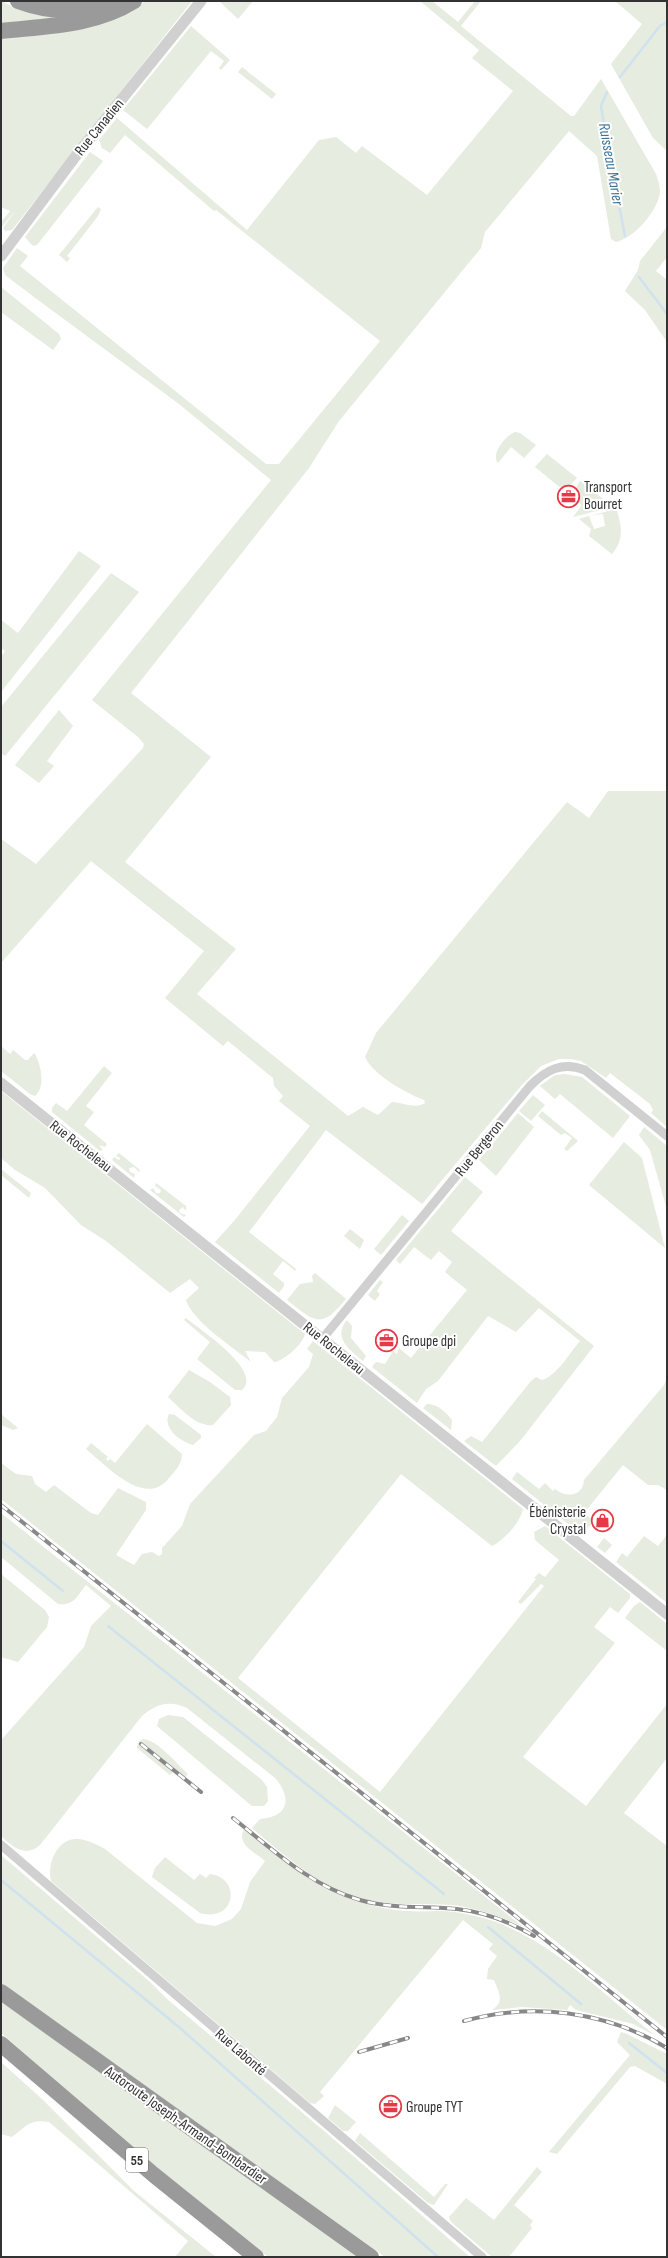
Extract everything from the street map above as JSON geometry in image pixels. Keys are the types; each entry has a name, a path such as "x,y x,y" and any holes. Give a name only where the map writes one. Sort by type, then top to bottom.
{"highway":[{"path":"18,1 42,8 64,10 87,8 108,1"},
{"path":"1,31 89,20 118,10 134,1"},
{"name":"Autoroute Joseph-Armand-Bombardier","path":"1,1992 371,2257"},
{"name":"55","path":"1,2044 154,2175 256,2257"}],"street":[{"name":"Rue Canadien","path":"1,256 75,157 201,1"},
{"name":"Rue Bergeron","path":"323,1338 530,1086 550,1069 572,1066 585,1070 667,1136"},
{"name":"Rue Rocheleau","path":"1,1083 323,1338 667,1614"},
{"name":"Rue Labonté","path":"1,1845 482,2257"}],"shaded area":[{"path":"1,1 13,7 103,13 1,25"},
{"path":"145,1 192,1 12,230 5,231 3,228 16,210 1,228 1,222 10,211 1,207 1,38 134,10"},
{"path":"219,1 253,1 238,19"},
{"path":"420,1 432,1 458,22 475,1 481,1 461,26 571,116 574,116 601,79 656,174 660,190 658,199 655,207 644,223 630,235 616,242 611,239 597,156 569,131 485,232 481,248 339,421 309,468 131,693 211,757 125,862 236,949 197,994 348,1116 363,1107 378,1115 392,1102 414,1106 425,1103 424,1100 408,1093 382,1077 369,1064 365,1057 376,1033 567,802 589,818 608,791 667,791 667,1127 651,1113 653,1110 650,1104 610,1073 606,1078 581,1061 559,1059 541,1066 521,1086 422,1204 326,1130 249,1232 296,1269 295,1271 283,1261 273,1274 284,1283 284,1286 279,1293 215,1242 234,1221 310,1126 279,1101 283,1096 274,1086 273,1078 228,1041 223,1046 165,998 204,951 91,861 1,963 1,839 36,864 143,748 144,744 138,737 92,700 271,480 179,404 5,275 3,268 17,248 28,256 20,266 266,464 279,464 380,341 216,210 214,211 125,135 110,153 102,148 99,140 117,118 247,230 319,140 336,137 356,153 362,146 427,195 513,91 472,58 479,50"},
{"path":"615,1 667,1 667,151 653,138 611,64 642,24"},
{"path":"191,26 230,60 221,70 219,68 224,61 211,51 147,129 123,110"},
{"path":"242,67 276,94 272,99 238,72"},
{"path":"90,152 103,161 37,245 33,246 25,237"},
{"path":"98,207 101,209 98,216 67,256 70,258 67,262 59,255"},
{"path":"667,227 667,257 656,271 667,280 667,342 645,310 625,291 638,270 640,261"},
{"path":"1,287 59,334 61,339 53,350 1,312"},
{"path":"515,432 520,433 536,445 524,458 511,447 498,463 496,459 497,450 507,437"},
{"path":"547,454 577,478 567,488 565,486 562,489 535,467"},
{"path":"580,481 612,507 573,517 582,505 575,499 577,496 573,493"},
{"path":"612,510 617,511 621,533 619,544 612,554 589,536 591,529 579,519 589,516 594,529 605,526 603,514 593,515"},
{"path":"79,551 101,566 1,692 1,657 5,651 1,648 1,620 18,633"},
{"path":"111,573 139,592 5,756 1,753 1,707"},
{"path":"59,710 73,726 47,761 54,766 39,783 15,765"},
{"path":"1,1046 10,1054 13,1050 25,1060 28,1060 34,1053 35,1054 41,1070 41,1082 35,1096 30,1094 1,1071"},
{"path":"104,1066 112,1073 86,1106 94,1112 84,1125 107,1144 105,1147 99,1145 103,1150 100,1151 52,1112 52,1108 56,1103 67,1111"},
{"path":"565,1074 582,1077 630,1116 613,1138 560,1094 555,1099 540,1086 555,1075"},
{"path":"1,1091 305,1334 304,1338 297,1347 283,1359 274,1362 265,1352 245,1351 251,1362 196,1317 186,1300 199,1288 190,1279 170,1293 106,1241 81,1225 45,1188 15,1170 1,1158"},
{"path":"533,1095 545,1105 531,1121 519,1111"},
{"path":"542,1111 578,1141 567,1151 564,1149 572,1138 565,1133 561,1135 538,1116"},
{"path":"518,1113 534,1127 496,1176 479,1160"},
{"path":"644,1127 667,1146 667,1210 650,1150 639,1135"},
{"path":"624,1142 642,1158 665,1248 589,1185"},
{"path":"119,1153 140,1170 139,1172 134,1167 129,1168 130,1172 135,1174 134,1178 112,1160 114,1157 119,1160 120,1158 116,1156"},
{"path":"1,1169 31,1193 29,1198 1,1175"},
{"path":"465,1177 483,1192 451,1231 594,1346 520,1441 496,1466 464,1441 471,1436 482,1442 531,1381 536,1377 542,1380 553,1374 580,1341 539,1308 516,1332 488,1316 438,1381 426,1389 417,1403 372,1367 376,1362 385,1364 392,1353 384,1347 386,1345 397,1354 399,1348 411,1358 467,1290 445,1272 452,1262 439,1251 431,1260 414,1247 400,1264 396,1260"},
{"path":"156,1183 186,1206 186,1211 183,1207 179,1210 180,1213 186,1215 184,1217 150,1190 153,1188 156,1193 160,1193 161,1190 155,1186"},
{"path":"402,1215 409,1221 381,1255 374,1249"},
{"path":"350,1229 364,1240 360,1249 344,1236"},
{"path":"315,1273 346,1299 337,1309 324,1319 311,1318 287,1300 300,1284 313,1282 312,1276"},
{"path":"380,1280 383,1282 377,1291 380,1294 375,1301 368,1295"},
{"path":"186,1318 227,1351 237,1362 244,1372 246,1382 242,1390 235,1390 197,1359 210,1342 184,1320"},
{"path":"347,1320 352,1326 351,1338 366,1356 363,1361 348,1348 342,1338 341,1332"},
{"path":"313,1341 523,1509 519,1520 511,1530 501,1540 492,1546 401,1474 238,1678 380,1792 544,1586 541,1584 521,1604 518,1602 536,1579 534,1578 539,1573 545,1577 559,1560 535,1540 534,1532 545,1526 630,1594 630,1598 618,1613 610,1607 594,1627 615,1643 523,1757 586,1806 667,1704 667,1758 624,1813 667,1846 667,2030 1,1499 1,1463 16,1474 32,1476 35,1484 46,1492 54,1485 91,1513 98,1515 118,1488 146,1502 146,1510 116,1555 134,1565 142,1554 152,1552 159,1556 162,1554 162,1548 182,1526 190,1504 254,1435 266,1431 277,1417 282,1398 309,1367 313,1354 307,1349"},
{"path":"189,1370 210,1382 230,1397 231,1405 213,1425 207,1425 194,1420 168,1397"},
{"path":"667,1377 667,1490 658,1485 648,1485 623,1465 584,1513 594,1521 582,1535 512,1479 517,1472 539,1489 545,1483 553,1491 555,1489 569,1495 577,1493 581,1490 584,1480 664,1385"},
{"path":"427,1404 438,1407 447,1414 452,1420 451,1430 423,1408"},
{"path":"1,1414 18,1428 13,1430 1,1425"},
{"path":"169,1414 175,1415 201,1435 201,1438 193,1445 178,1438 170,1429 168,1424"},
{"path":"147,1424 182,1454 178,1467 169,1478 159,1486 149,1489 137,1487 115,1473 86,1449 91,1443 108,1457 106,1459 108,1461 110,1459 115,1463"},
{"path":"1,1513 522,1926 488,1913 461,1906 442,1904 383,1903 373,1901 355,1897 323,1882 293,1862 252,1828 260,1819 277,1815 285,1806 286,1800 284,1793 275,1778 187,1708 174,1704 163,1704 142,1716 40,1845 35,1849 24,1851 19,1850 10,1844 1,1836 1,1740 84,1647 91,1626 111,1606 86,1585 72,1602 58,1604 1,1557"},
{"path":"667,1535 667,1603 616,1562 622,1553 627,1557 644,1536 658,1546"},
{"path":"604,1538 612,1545 605,1553 597,1547"},
{"path":"1,1574 45,1610 49,1617 47,1627 18,1662 1,1657"},
{"path":"640,1602 667,1624 667,1651 625,1618 634,1606"},
{"path":"168,1715 183,1717 262,1780 267,1787 268,1801 264,1806 252,1806 157,1726 159,1719"},
{"path":"143,1739 155,1743 188,1774 185,1777 141,1742 139,1745 173,1772 170,1775 137,1748 138,1742"},
{"path":"244,1829 299,1872 339,1894 360,1902 382,1908 406,1911 443,1911 463,1913 496,1922 519,1932 561,1958 656,2036 633,2024 576,2010 570,2005 567,2010 522,2007 492,2010 498,2004 500,1996 494,1980 487,1979 488,1969 497,1956 489,1949 493,1944 463,1920 320,2092 324,2096 315,2104 310,2103 51,1881 50,1868 52,1860 59,1848 70,1840 85,1840 105,1849 197,1923 215,1926 232,1919 241,1909 250,1882 265,1861 244,1844 242,1835"},
{"path":"1,1855 150,1982 167,1999 330,2136 470,2257 385,2257 1,1983"},
{"path":"165,1857 194,1880 200,1874 206,1878 210,1874 220,1877 227,1883 230,1890 228,1906 222,1912 212,1914 200,1913 152,1877 155,1868"},
{"path":"1,2001 357,2257 268,2257 126,2142 1,2033"},
{"path":"621,2032 667,2054 667,2084 635,2066 630,2067 557,2154 549,2152 630,2055 617,2042"},
{"path":"1,2062 42,2099 134,2191 216,2257 175,2257 188,2241 49,2122 42,2121 29,2124 12,2137 1,2134"},
{"path":"335,2105 356,2122 348,2131 343,2131 328,2118"},
{"path":"360,2133 434,2197 445,2184 448,2184 434,2205 428,2203 355,2141"},
{"path":"537,2167 542,2172 514,2205 533,2221 530,2225 532,2228 509,2257 492,2257 451,2222 449,2217 466,2198 494,2220"}],"waterway":[{"name":"Ruisseau Marier","path":"620,77 660,26 667,22"},
{"name":"Ruisseau Marier","path":"607,92 601,106 625,236"},
{"name":"Ruisseau Marier","path":"639,277 667,314"},
{"path":"1,1541 63,1591"},
{"path":"108,1626 444,1894"},
{"path":"1,1880 180,2028 438,2257"},
{"path":"488,1927 581,2004"},
{"path":"629,2043 667,2073"}],"railway":[{"path":"1,1505 667,2037"},
{"path":"141,1744 201,1792"},
{"path":"233,1818 277,1854 325,1886 342,1894 360,1900 384,1905 467,1910 506,1922 534,1936"},
{"path":"464,2021 490,2015 516,2012 542,2011 568,2014 594,2018 619,2026 644,2035 667,2048"},
{"path":"359,2052 408,2038"}],"place":[{"name":"Transport Bourret","path":"568,496"},
{"name":"Groupe dpi","path":"387,1341"},
{"name":"Ébénisterie Crystal","path":"602,1521"},
{"name":"Groupe TYT","path":"390,2107"}]}
